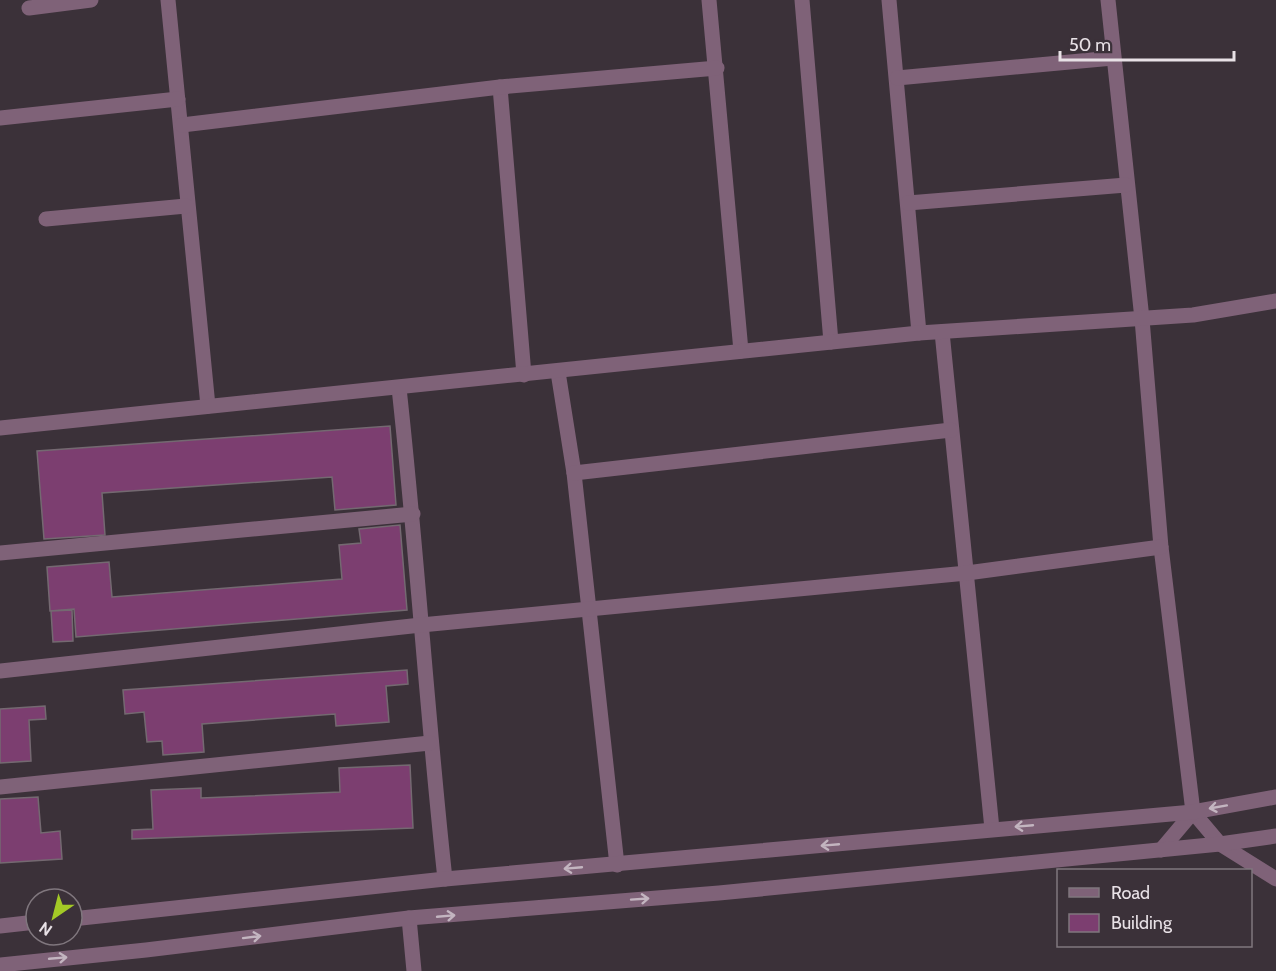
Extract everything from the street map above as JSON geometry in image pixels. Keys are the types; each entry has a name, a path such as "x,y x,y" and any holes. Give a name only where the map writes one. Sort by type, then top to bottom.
{"street":[{"path":"29,8 91,0"},
{"path":"168,0 182,125 186,206 208,406"},
{"path":"709,0 741,351"},
{"path":"802,0 831,342"},
{"path":"889,0 919,333"},
{"path":"1108,0 1142,319 1161,547 1193,812 1220,844 1276,879"},
{"path":"897,78 1113,58"},
{"path":"182,125 500,87 717,68"},
{"path":"500,87 524,375"},
{"path":"0,118 178,99"},
{"path":"908,203 1126,185"},
{"path":"46,219 186,206"},
{"path":"0,428 919,333 1193,315 1276,301"},
{"path":"942,332 992,828"},
{"path":"558,372 574,472 617,865"},
{"path":"399,388 413,514 430,743 445,879"},
{"path":"574,472 951,430"},
{"path":"0,552 413,514"},
{"path":"0,671 421,625 967,573 1161,547"},
{"path":"0,787 430,743"},
{"path":"84,918 445,879 617,865 992,828 1193,812 1276,797"},
{"path":"1161,850 1193,812"},
{"path":"0,965 409,918 719,893 1220,844 1276,836"},
{"path":"409,918 414,971"},
{"path":"0,926 24,923"}],"building":[{"path":"390,426 396,505 335,510 332,477 102,493 105,535 44,539 37,451"},
{"path":"400,525 407,610 76,637 74,609 50,611 47,567 109,562 112,597 342,579 339,545 361,543 359,529"},
{"path":"72,610 73,641 53,642 51,611"},
{"path":"407,670 408,684 386,686 389,722 336,726 335,714 202,724 204,752 163,755 162,741 147,742 144,712 125,714 123,690"},
{"path":"45,706 46,719 29,720 31,761 0,763 0,709"},
{"path":"410,765 413,828 132,839 132,830 153,829 151,790 201,788 201,798 340,792 339,768"},
{"path":"38,797 41,833 60,831 62,859 0,863 0,799"}]}
